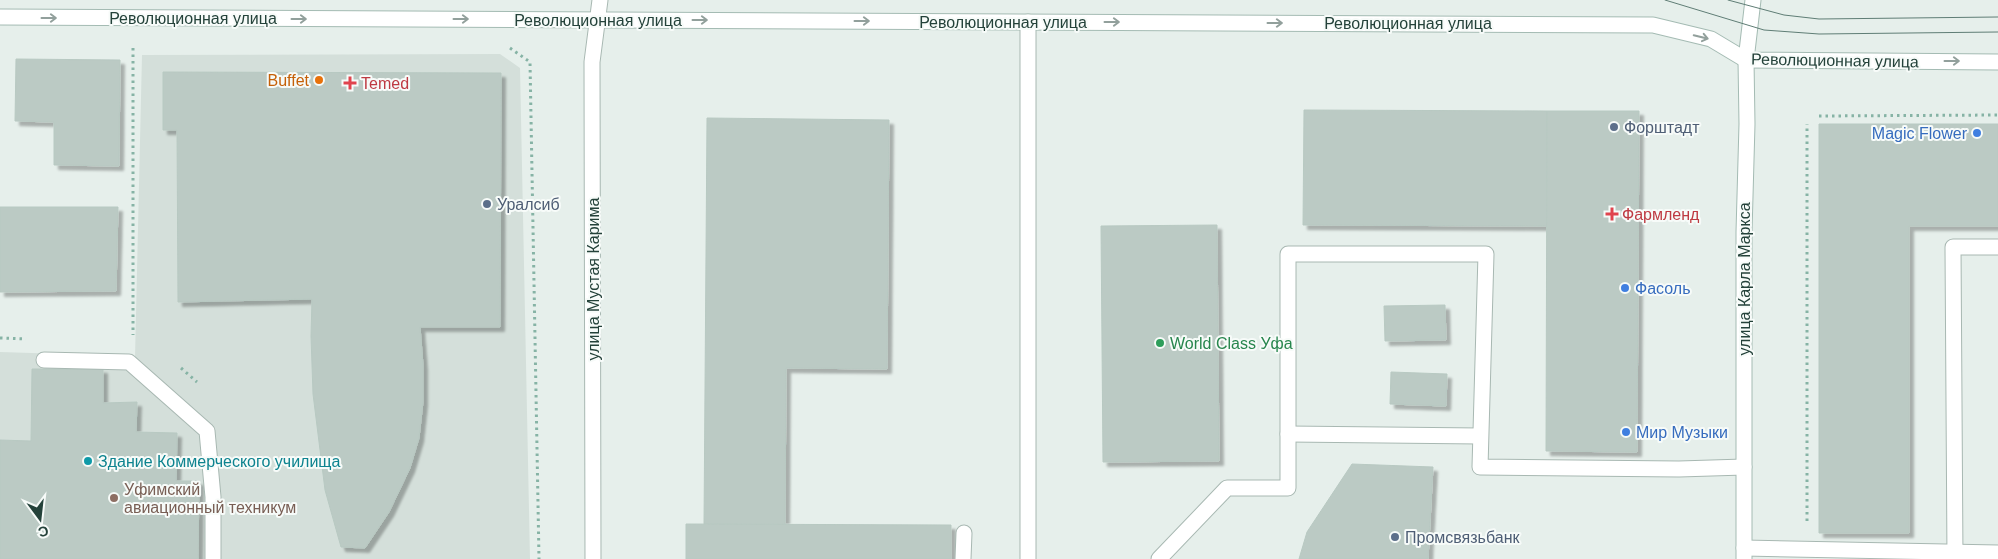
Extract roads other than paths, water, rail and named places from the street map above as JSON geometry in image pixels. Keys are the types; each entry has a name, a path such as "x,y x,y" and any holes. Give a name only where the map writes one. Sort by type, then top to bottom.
{"street":[{"name":"улица Мустая Карима","path":"594,559 592,62 600,0"},
{"name":"улица Карла Маркса","path":"1744,554 1746,60 1753,0"},
{"name":"Революционная улица","path":"0,17 1653,24 1711,39 1746,60 1998,62"},
{"path":"1028,22 1028,559"},
{"path":"1955,555 1953,247 1998,247"},
{"path":"1159,559 1227,488 1288,488 1288,254 1486,254 1480,467 1679,469 1744,467"},
{"path":"44,360 129,362 207,432 213,497 213,559"},
{"path":"1288,434 1480,436"},
{"path":"964,533 964,559"},
{"path":"1744,554 1807,551 1955,555 1998,553"}],"tram line":[{"path":"1665,0 1764,30 1819,34 1998,32"},
{"path":"1728,0 1784,15 1819,19 1998,17"}],"place":[{"name":"Buffet","path":"319,80"},
{"name":"Temed","path":"350,83"},
{"name":"Форштадт","path":"1614,127"},
{"name":"Magic Flower","path":"1977,133"},
{"name":"Уралсиб","path":"487,204"},
{"name":"Фармленд","path":"1612,214"},
{"name":"Фасоль","path":"1625,288"},
{"name":"World Class Уфа","path":"1160,343"},
{"name":"Мир Музыки","path":"1626,432"},
{"name":"Здание Коммерческого училища","path":"88,461"},
{"name":"Уфимский авиационный техникум","path":"114,498"},
{"name":"Промсвязьбанк","path":"1395,537"}]}
